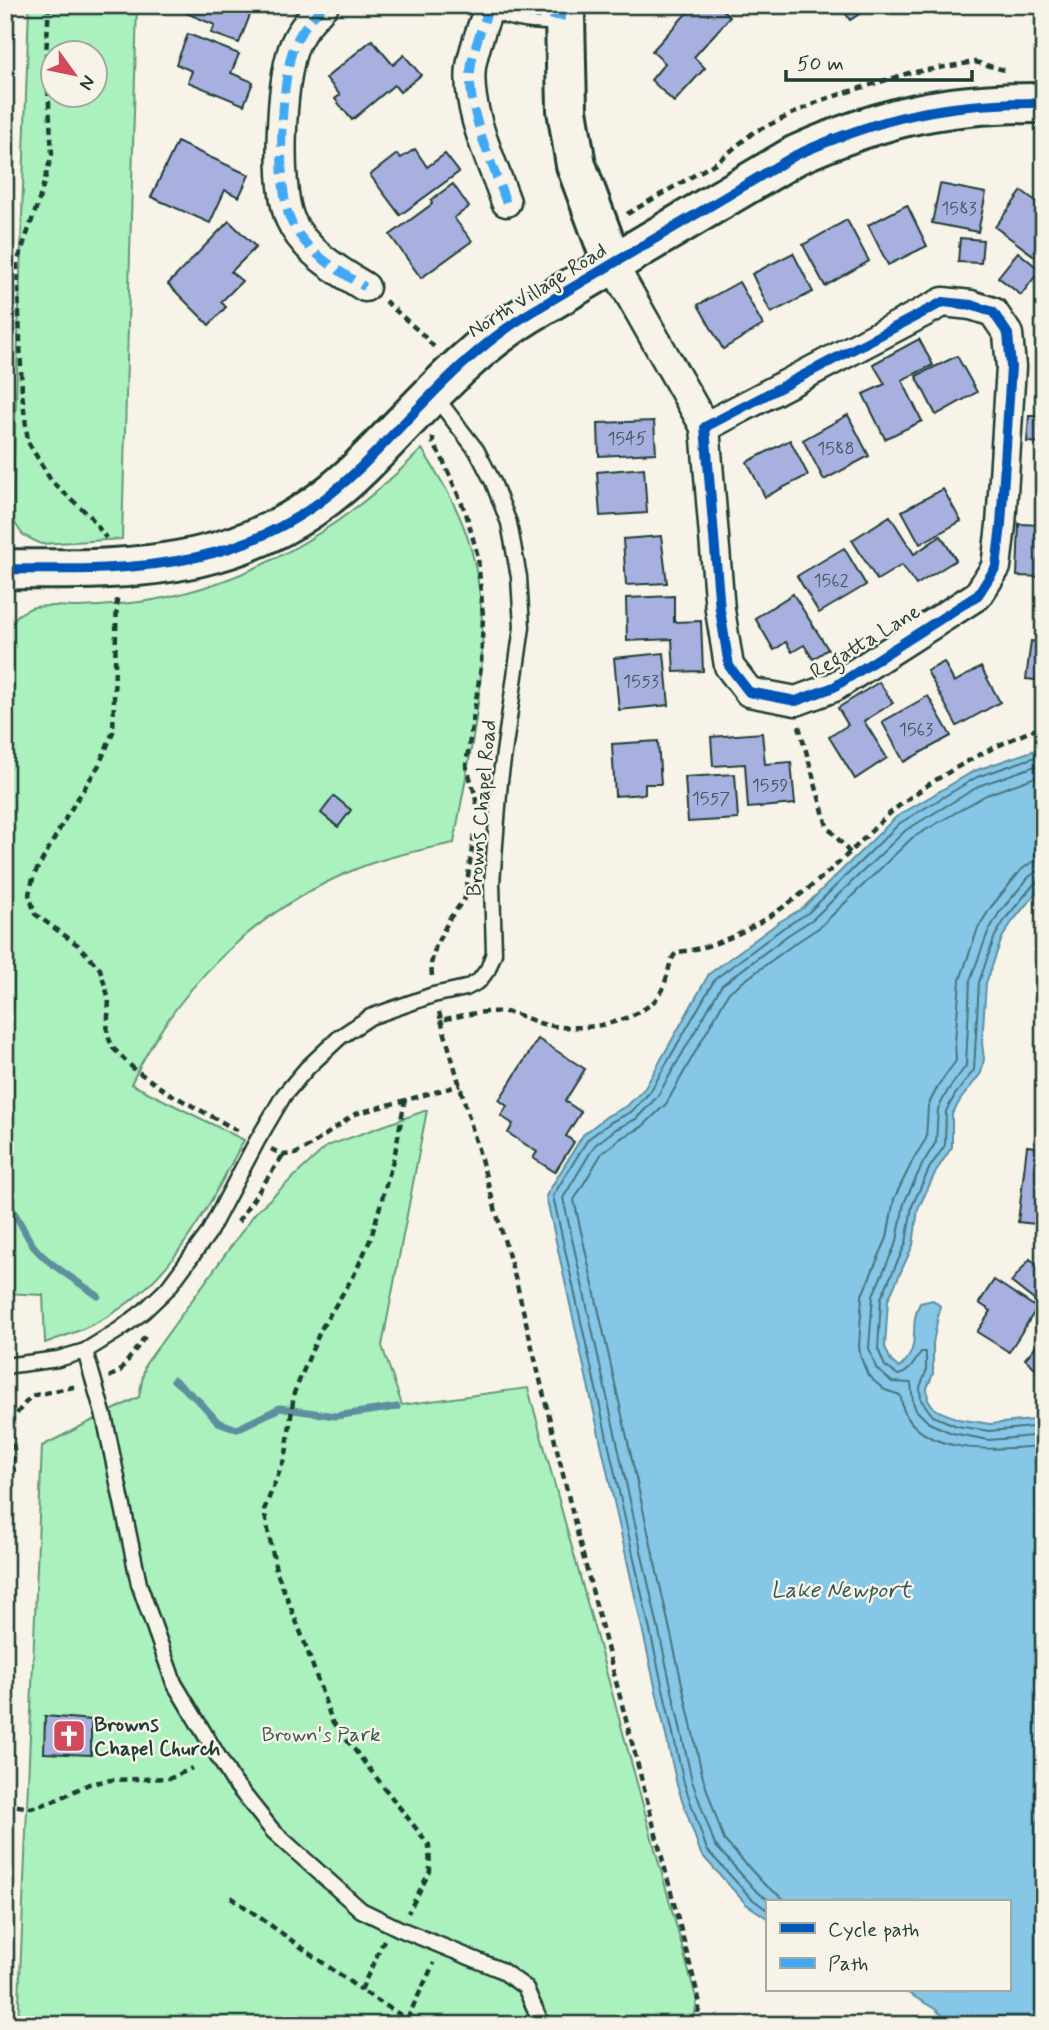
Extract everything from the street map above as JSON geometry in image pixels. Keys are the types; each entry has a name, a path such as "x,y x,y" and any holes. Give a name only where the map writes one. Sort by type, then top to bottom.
{"street":[{"path":"324,5 308,22 294,46 285,76 282,113 284,197 290,219 301,237 337,270 365,286"},
{"path":"490,5 475,48 471,68 471,91 475,111 506,202"},
{"path":"497,5 531,15 566,11 567,110 576,165 613,265"},
{"name":"North Village Road","path":"5,569 131,568 198,557 253,541 302,516 342,485 471,355 505,329 796,155 840,135 891,119 941,108 996,103 1044,103"},
{"name":"Regatta Lane","path":"613,265 705,427 720,610 729,666 749,692 796,701 834,687 978,595 996,567 1002,525 1011,367 1008,334 993,312 971,305 943,302 705,427"}],"lane":[{"name":"Browns Chapel Road","path":"5,1366 58,1359 85,1351 119,1330 168,1287 208,1234 257,1141 285,1095 307,1068 340,1037 370,1017 432,995 466,988 479,981 488,969 494,953 492,883 500,781 522,627 515,552 505,513 477,451 432,393"},
{"path":"85,1351 105,1420 139,1584 174,1683 233,1781 273,1831 361,1910 400,1929 501,1970 525,1987 540,2020"}],"path":[{"path":"49,5 46,55 52,154 18,263 23,405 28,442 51,482 90,516 113,547"},
{"path":"365,286 395,309 440,354 443,361 432,393 433,443 466,513 478,557 483,616 481,667 466,765 475,794 477,813"},
{"path":"117,598 113,732 99,765 34,875 29,894 35,914 78,945 100,969 109,999 107,1034 113,1048 134,1069 167,1092 283,1155 295,1154 310,1146 355,1114 461,1085"},
{"path":"796,701 795,715 827,826 850,853"},
{"path":"441,1020 484,1011 513,1013 544,1024 571,1028 610,1023 651,1004 662,991 673,956 677,952 696,950 717,943 754,925 798,897 850,853 871,830 920,791 985,753 1044,726"},
{"path":"475,826 465,898 450,918 436,945 431,964 432,995 461,1085 516,1281 579,1539 700,2003 696,2025"},
{"path":"361,1990 383,1941 400,1929 430,1871 429,1846 332,1721 276,1570 264,1510 286,1455 294,1393 321,1329 354,1275 371,1238 395,1153 405,1099"},
{"path":"5,1423 9,1423 14,1457 5,1570"},
{"path":"5,1804 31,1808 52,1802 89,1784 111,1780 171,1778 192,1768"},
{"path":"231,1897 406,2022 441,1946"}],"green space":[{"path":"29,5 137,5 122,539 41,544 23,535 12,519"},
{"path":"422,449 464,527 477,577 482,615 479,691 454,843 380,860 320,886 253,929 223,955 196,984 150,1048 131,1084 244,1140 198,1223 161,1272 139,1294 114,1313 85,1328 45,1343 43,1295 5,1293 5,674 6,647 12,624 18,615 31,608 97,606 153,600 229,579 265,563 332,525 363,502"},
{"name":"Brown's Park","path":"427,1110 382,1346 402,1405 528,1388 697,2001 693,2025 18,2025 42,1446 139,1397 145,1365 256,1212 327,1146"}],"water":[{"name":"Lake Newport","path":"1044,747 1044,883 1002,938 986,983 982,1043 984,1059 981,1073 952,1114 952,1147 936,1171 918,1209 913,1245 888,1300 885,1347 891,1361 899,1368 911,1352 916,1312 920,1303 933,1300 940,1306 933,1343 933,1374 927,1388 928,1400 936,1410 958,1419 990,1424 1044,1419 1044,2025 953,2025 935,2009 906,1992 1010,1992 1010,1900 766,1900 766,1917 746,1904 701,1854 677,1785 546,1196 583,1135 607,1116 627,1106 645,1088 709,974 779,922 803,908 896,817 974,771"}],"building":[{"path":"234,5 233,8 250,15 239,43 211,33 215,25 172,7"},
{"path":"694,5 718,5 730,17 694,57 705,68 674,102 651,80 665,63 652,51"},
{"path":"840,5 873,5 850,20"},
{"path":"188,34 239,54 231,73 253,82 244,105 188,82 192,71 176,64"},
{"path":"372,40 393,65 404,55 421,75 400,92 394,85 352,120 335,99 340,95 326,78"},
{"path":"177,142 249,175 239,197 225,190 210,223 151,197"},
{"path":"415,149 427,167 445,154 459,172 400,215 370,175 397,154 401,158"},
{"path":"453,184 469,207 454,218 472,241 421,278 390,235 432,204 431,200"},
{"path":"940,184 986,193 978,232 932,223"},
{"path":"1022,191 1044,207 1044,249 1037,258 995,227"},
{"path":"907,205 927,246 888,265 868,225"},
{"path":"847,220 869,261 825,286 803,245"},
{"path":"229,221 256,247 231,272 242,281 221,302 226,307 209,325 168,284"},
{"path":"960,238 983,240 981,263 958,262"},
{"path":"1018,252 1040,270 1021,295 998,277"},
{"path":"793,253 813,292 771,313 752,274"},
{"path":"739,282 763,325 723,349 698,305"},
{"path":"919,339 933,365 902,380 922,421 885,439 863,394 885,384 873,364"},
{"path":"957,356 977,392 936,415 916,376"},
{"path":"848,415 869,456 824,480 803,440"},
{"path":"1029,416 1044,416 1044,443 1027,442"},
{"path":"654,421 656,453 599,456 598,423"},
{"path":"790,440 808,475 765,497 747,462"},
{"path":"644,468 647,513 600,516 597,472"},
{"path":"943,489 961,521 920,544 902,511"},
{"path":"890,516 914,554 941,536 956,560 916,585 902,565 877,580 852,540"},
{"path":"1019,524 1044,525 1044,577 1017,576"},
{"path":"661,536 667,583 626,585 623,539"},
{"path":"844,548 866,585 819,613 797,576"},
{"path":"793,594 828,649 813,659 804,645 792,652 786,642 774,650 755,618"},
{"path":"674,596 674,622 701,621 703,671 674,672 672,639 627,641 626,598"},
{"path":"1031,641 1044,643 1044,681 1026,679"},
{"path":"664,653 669,705 619,710 614,658"},
{"path":"944,662 954,682 981,667 1000,702 957,726 927,671"},
{"path":"879,682 893,703 864,721 887,758 855,779 829,737 848,725 838,708"},
{"path":"928,696 951,736 904,762 882,722"},
{"path":"762,733 765,764 791,762 795,804 748,808 745,764 713,766 711,737"},
{"path":"658,741 661,784 645,784 645,794 615,796 612,744"},
{"path":"735,774 738,819 688,822 685,777"},
{"path":"334,796 351,810 338,827 321,813"},
{"path":"538,1039 585,1069 565,1101 581,1112 566,1136 574,1142 555,1172 533,1158 537,1152 508,1133 513,1124 501,1116 507,1106 499,1100"},
{"path":"1044,1132 1044,1225 1018,1222 1027,1146 1042,1148"},
{"path":"1030,1259 1044,1270 1044,1308 1011,1282"},
{"path":"994,1280 1037,1308 1009,1352 977,1332 991,1311 979,1303"},
{"path":"1044,1336 1044,1376 1025,1359"},
{"path":"45,1716 91,1720 91,1755 44,1753"}],"waterway":[{"path":"5,1201 38,1251 53,1265 98,1296"},
{"path":"174,1380 218,1422 237,1429 280,1408 335,1416 397,1407"}],"marked path":[{"path":"324,5 299,36 289,65 283,109 283,183 290,219 304,241 333,266 365,287"},
{"path":"490,5 474,51 470,84 481,136 506,202"},
{"path":"497,5 522,13 565,16"}],"cycle path":[{"path":"5,569 151,565 239,545 280,527 321,501 361,467 460,366 504,330 796,155 858,130 917,114 977,105 1044,103"},
{"path":"943,302 971,305 993,312 1008,334 1011,367 996,567 978,595 834,687 796,701 749,692 729,666 720,610 705,427 943,302"}],"place":[{"name":"Browns Chapel Church","path":"69,1736"}]}
